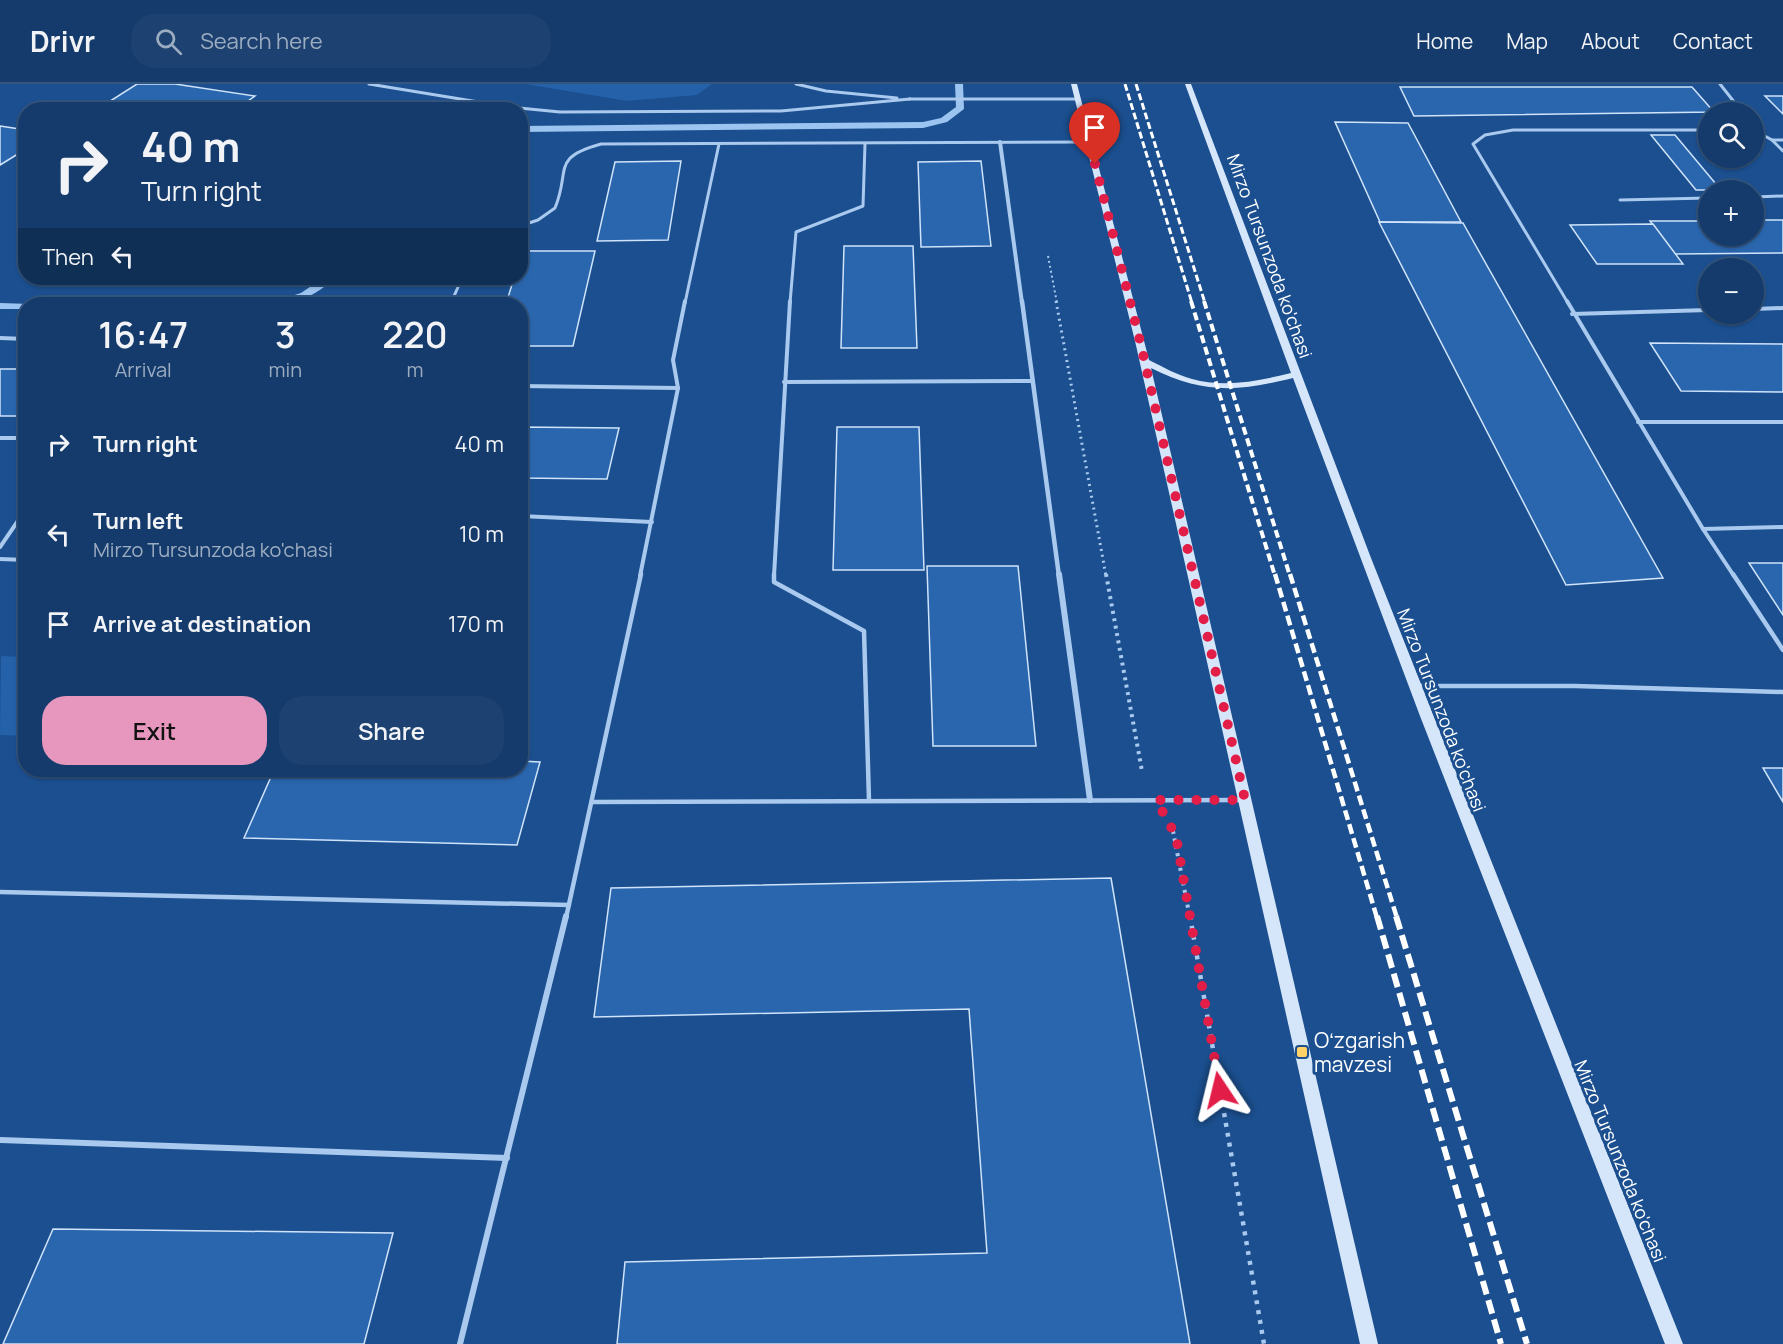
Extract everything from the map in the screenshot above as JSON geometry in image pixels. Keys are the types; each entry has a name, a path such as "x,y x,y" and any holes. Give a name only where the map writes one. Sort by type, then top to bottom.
{"main road":[{"path":"1074,84 1144,362 1369,1344"},
{"name":"Mirzo Tursunzoda ko'chasi","path":"1188,84 1294,375 1413,686 1674,1344"},
{"path":"1144,362 1188,381 1223,386 1253,386 1294,375"}],"street":[{"path":"1000,142 1090,800"}],"lane":[{"path":"369,84 479,102"},
{"path":"796,84 875,97 910,99 1078,99"},
{"path":"1720,84 1734,102"},
{"path":"528,109 560,112 781,111 910,99"},
{"path":"1698,130 1513,130 1485,135 1473,144 1572,314 1703,529 1783,650"},
{"path":"1764,135 1783,151"},
{"path":"1772,140 1783,140"},
{"path":"528,224 547,218 555,211 566,161 579,150 601,144 1089,142"},
{"path":"460,1344 569,906 592,802 678,388 673,360 719,144"},
{"path":"865,144 863,206 796,232 784,382 774,582 864,631 868,800"},
{"path":"1764,197 1783,196"},
{"path":"1620,200 1698,198"},
{"path":"1764,309 1783,308"},
{"path":"1572,314 1698,310"},
{"path":"0,338 18,339"},
{"path":"784,382 1033,381"},
{"path":"528,386 678,388"},
{"path":"1638,422 1783,423"},
{"path":"0,438 18,438"},
{"path":"528,516 652,522"},
{"path":"0,547 18,521"},
{"path":"1703,529 1783,527"},
{"path":"0,559 18,560"},
{"path":"1413,686 1575,686 1783,692"},
{"path":"592,802 1245,800"},
{"path":"0,892 569,906"},
{"path":"0,1140 507,1158"}],"path":[{"path":"1046,248 1143,777 1176,836 1264,1344"}],"shaded area":[{"path":"525,84 712,84 697,95 627,101"},
{"path":"1,656 18,657 18,736 0,735"}],"building":[{"path":"137,84 175,84 255,96 246,102 109,102"},
{"path":"1400,87 1692,87 1705,102 1698,102 1698,112 1414,116"},
{"path":"1765,96 1783,96 1783,114"},
{"path":"1335,122 1408,123 1461,222 1380,222"},
{"path":"0,126 18,129 18,154 0,165"},
{"path":"1651,135 1675,135 1698,162 1698,168 1703,168 1713,180 1698,180 1698,190"},
{"path":"681,161 668,240 597,241 615,162"},
{"path":"981,161 991,246 921,247 918,162"},
{"path":"1764,220 1783,220 1783,253 1675,254 1650,221 1698,221 1698,246 1764,246"},
{"path":"1379,222 1463,223 1663,578 1566,585"},
{"path":"1653,224 1683,264 1597,264 1570,225"},
{"path":"844,246 913,246 917,348 841,348"},
{"path":"528,251 595,251 573,346 528,346 528,297 508,297 512,285 528,285"},
{"path":"1650,343 1783,344 1783,392 1681,391"},
{"path":"0,369 18,369 18,416 0,416"},
{"path":"528,427 619,428 607,479 528,478"},
{"path":"837,427 919,427 924,570 833,570"},
{"path":"1749,563 1783,563 1783,615"},
{"path":"927,566 1018,566 1036,746 933,746"},
{"path":"528,761 540,762 517,845 244,838 271,777 528,777"},
{"path":"1763,768 1783,768 1783,802"},
{"path":"1111,878 1190,1344 617,1344 625,1262 987,1253 969,1009 594,1017 611,888"},
{"path":"53,1229 393,1233 364,1344 3,1344"}],"waterway":[{"path":"528,129 923,125 944,120 961,107 959,84"},
{"path":"297,297 305,295 319,285"},
{"path":"0,306 18,306"}],"railway":[{"path":"1125,84 1192,303"},
{"path":"1136,84 1205,303"},
{"path":"1191,301 1275,576"},
{"path":"1204,301 1290,576"},
{"path":"1275,574 1377,918"},
{"path":"1290,574 1397,918"},
{"path":"1377,916 1501,1344"},
{"path":"1396,916 1527,1344"}],"place":[{"name":"Oʻzgarish mavzesi","path":"1302,1052"}],"route":[{"path":"1095,164 1140,341 1245,800 1156,800 1176,836 1220,1090"}]}
